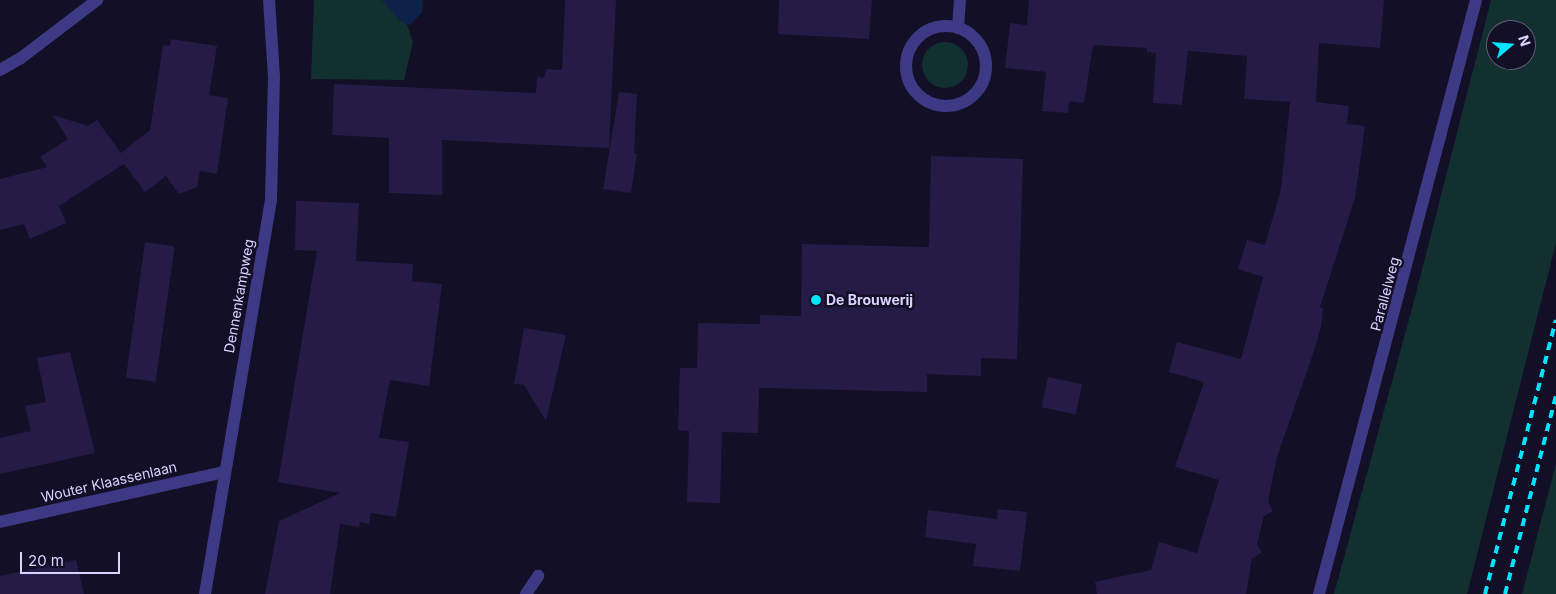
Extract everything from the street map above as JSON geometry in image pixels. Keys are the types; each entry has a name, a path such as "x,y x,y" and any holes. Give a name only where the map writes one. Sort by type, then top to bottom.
{"street":[{"path":"0,70 21,58 97,0"},
{"name":"Dennenkampweg","path":"205,594 271,200 274,77 269,0"},
{"path":"958,28 960,0"},
{"name":"Parallelweg","path":"1319,594 1476,0"},
{"path":"936,26 958,28 973,35 981,45 986,57 983,82 971,97 954,106 928,102 917,94 909,82 907,54 923,32 936,26"},
{"name":"Wouter Klaassenlaan","path":"0,522 224,472"},
{"path":"526,594 538,576"}],"green space":[{"path":"314,0 382,0 391,8 399,20 407,24 413,42 404,80 311,79"},
{"path":"1491,0 1556,0 1556,243 1467,594 1334,594 1414,301"},
{"path":"945,42 958,46 964,52 968,65 964,78 958,84 945,88 932,84 926,78 922,65 926,52 932,46"},
{"path":"1556,463 1556,594 1522,594"}],"water":[{"path":"382,0 423,0 422,12 410,25 399,20"}],"building":[{"path":"565,0 616,0 609,148 442,140 442,195 389,193 389,138 332,135 334,84 536,93 537,77 544,78 546,69 562,70"},
{"path":"779,0 872,0 869,39 778,34"},
{"path":"1029,0 1384,0 1380,48 1319,43 1316,102 1349,106 1347,124 1365,126 1355,198 1320,307 1323,308 1321,327 1313,354 1277,457 1268,502 1273,511 1264,516 1257,544 1262,553 1252,558 1246,594 1097,594 1095,582 1151,570 1159,542 1197,553 1219,480 1175,467 1204,382 1169,372 1177,342 1241,359 1263,277 1238,269 1247,240 1265,245 1281,189 1290,102 1244,99 1247,56 1188,51 1182,105 1153,103 1156,53 1147,52 1147,48 1093,45 1084,103 1069,101 1068,113 1042,111 1046,72 1005,68 1010,23 1027,25"},
{"path":"171,39 217,46 209,95 228,98 217,174 200,171 197,187 179,194 166,176 145,192 124,164 59,206 66,223 30,239 24,224 0,230 0,179 47,167 40,157 68,139 53,115 88,126 97,120 121,153 150,130 163,45 170,46"},
{"path":"619,92 637,94 634,153 637,154 631,193 603,189"},
{"path":"931,156 1023,159 1017,359 981,358 981,376 927,374 927,392 759,388 758,433 722,432 720,503 687,502 689,431 678,430 680,368 697,368 698,323 760,324 760,315 801,316 802,244 929,247"},
{"path":"296,201 359,203 356,261 413,264 412,281 442,284 429,386 390,380 379,438 409,442 396,517 371,513 369,524 360,522 359,527 340,524 330,594 265,594 279,521 340,493 278,482 317,251 295,250"},
{"path":"145,242 175,246 156,382 126,378"},
{"path":"524,328 566,335 546,421 524,385 514,384"},
{"path":"70,352 95,453 0,474 0,438 31,431 25,406 46,402 37,358"},
{"path":"1048,377 1082,384 1076,415 1042,407"},
{"path":"998,509 1027,512 1020,571 973,566 976,544 925,537 928,510 997,519"},
{"path":"76,560 84,594 0,594 0,576"}],"railway":[{"path":"1485,594 1556,320"},
{"path":"1505,594 1556,396"}],"place":[{"name":"De Brouwerij","path":"816,300"}]}
